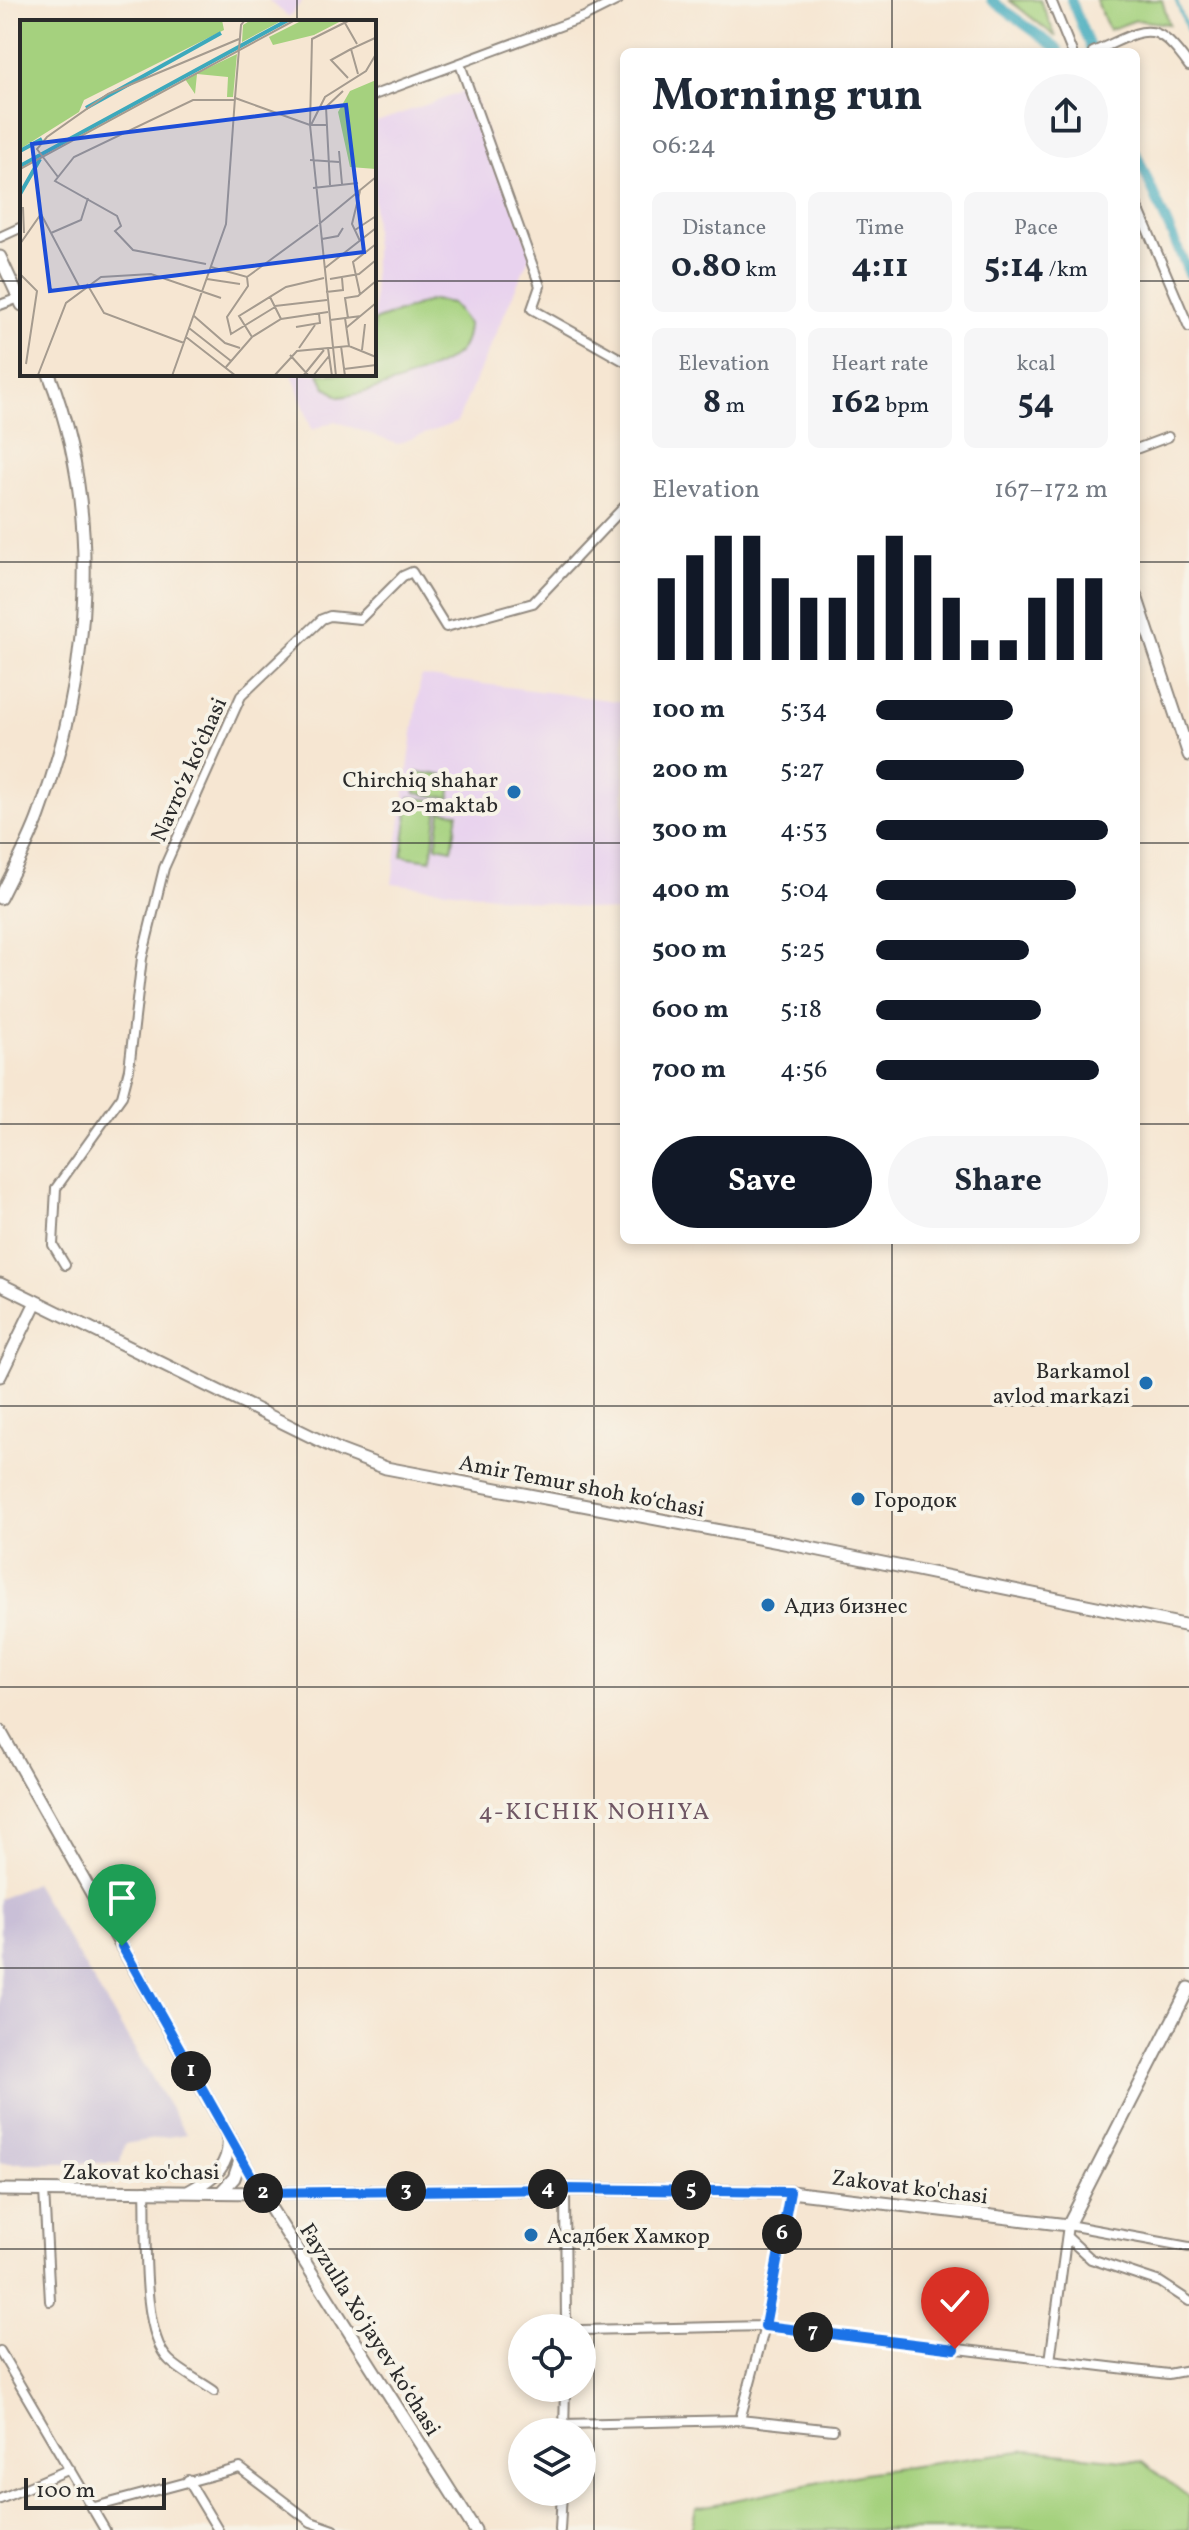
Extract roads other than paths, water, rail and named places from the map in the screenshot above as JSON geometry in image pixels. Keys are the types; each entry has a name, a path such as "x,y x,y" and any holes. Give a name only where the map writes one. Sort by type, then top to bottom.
{"main road":[{"path":"0,257 20,300"},
{"path":"0,898 39,815 55,760 73,682 82,609 83,536 76,464 65,417 50,376"},
{"path":"1140,608 1189,755"},
{"name":"Amir Temur shoh ko‘chasi","path":"0,1284 341,1451 386,1468 792,1545 1189,1626"},
{"path":"0,1376 36,1302"},
{"name":"Fayzulla Xo‘jayev ko‘chasi","path":"0,1731 261,2193 475,2530"},
{"path":"1068,2231 1189,1988"},
{"path":"188,2192 222,2170 228,2157 228,2136"},
{"path":"221,2192 234,2178 241,2158"},
{"name":"Zakovat ko'chasi","path":"0,2190 261,2193 565,2189 790,2192 1068,2231"}],"street":[{"path":"376,94 584,17 618,0"},
{"path":"1051,0 1070,48"},
{"path":"1102,48 1143,31 1155,31 1172,42 1189,66"},
{"path":"460,64 540,286 532,309 620,359"},
{"path":"1140,212 1189,327"},
{"path":"0,237 20,228"},
{"path":"0,305 20,302"},
{"path":"1140,448 1168,437"},
{"name":"Navro‘z ko‘chasi","path":"65,1265 53,1245 56,1188 122,1096 129,1069 142,958 164,868 241,696 322,619 330,616 360,619 403,576 412,572 446,627 533,603 620,511"},
{"path":"565,2189 566,2314"},
{"path":"44,2190 50,2301"},
{"path":"145,2190 150,2298 157,2344 168,2360 214,2391"},
{"path":"740,2420 765,2326 790,2192"},
{"path":"1068,2231 1189,2247"},
{"path":"1068,2231 1091,2259 1160,2282 1189,2301"},
{"path":"1050,2361 1068,2231"},
{"path":"596,2330 765,2326 1168,2374 1189,2370"},
{"path":"0,2351 105,2530"},
{"path":"596,2427 740,2420 833,2430"},
{"path":"91,2508 240,2468 311,2522 334,2530"},
{"path":"0,2499 70,2469"},
{"path":"188,2480 218,2530"},
{"path":"560,2530 561,2506"}],"waterway":[{"path":"991,0 1057,48"},
{"path":"1071,0 1090,48"},
{"path":"1176,0 1189,35"},
{"path":"1140,162 1189,274"}],"place":[{"name":"Chirchiq shahar 20-maktab","path":"514,792"},
{"name":"Barkamol avlod markazi","path":"1146,1383"},
{"name":"Городок","path":"858,1499"},
{"name":"Адиз бизнес","path":"768,1605"},
{"name":"Асадбек Хамкор","path":"531,2235"}],"district":[{"name":"4-KICHIK NOHIYA","path":"595,1811"}]}
